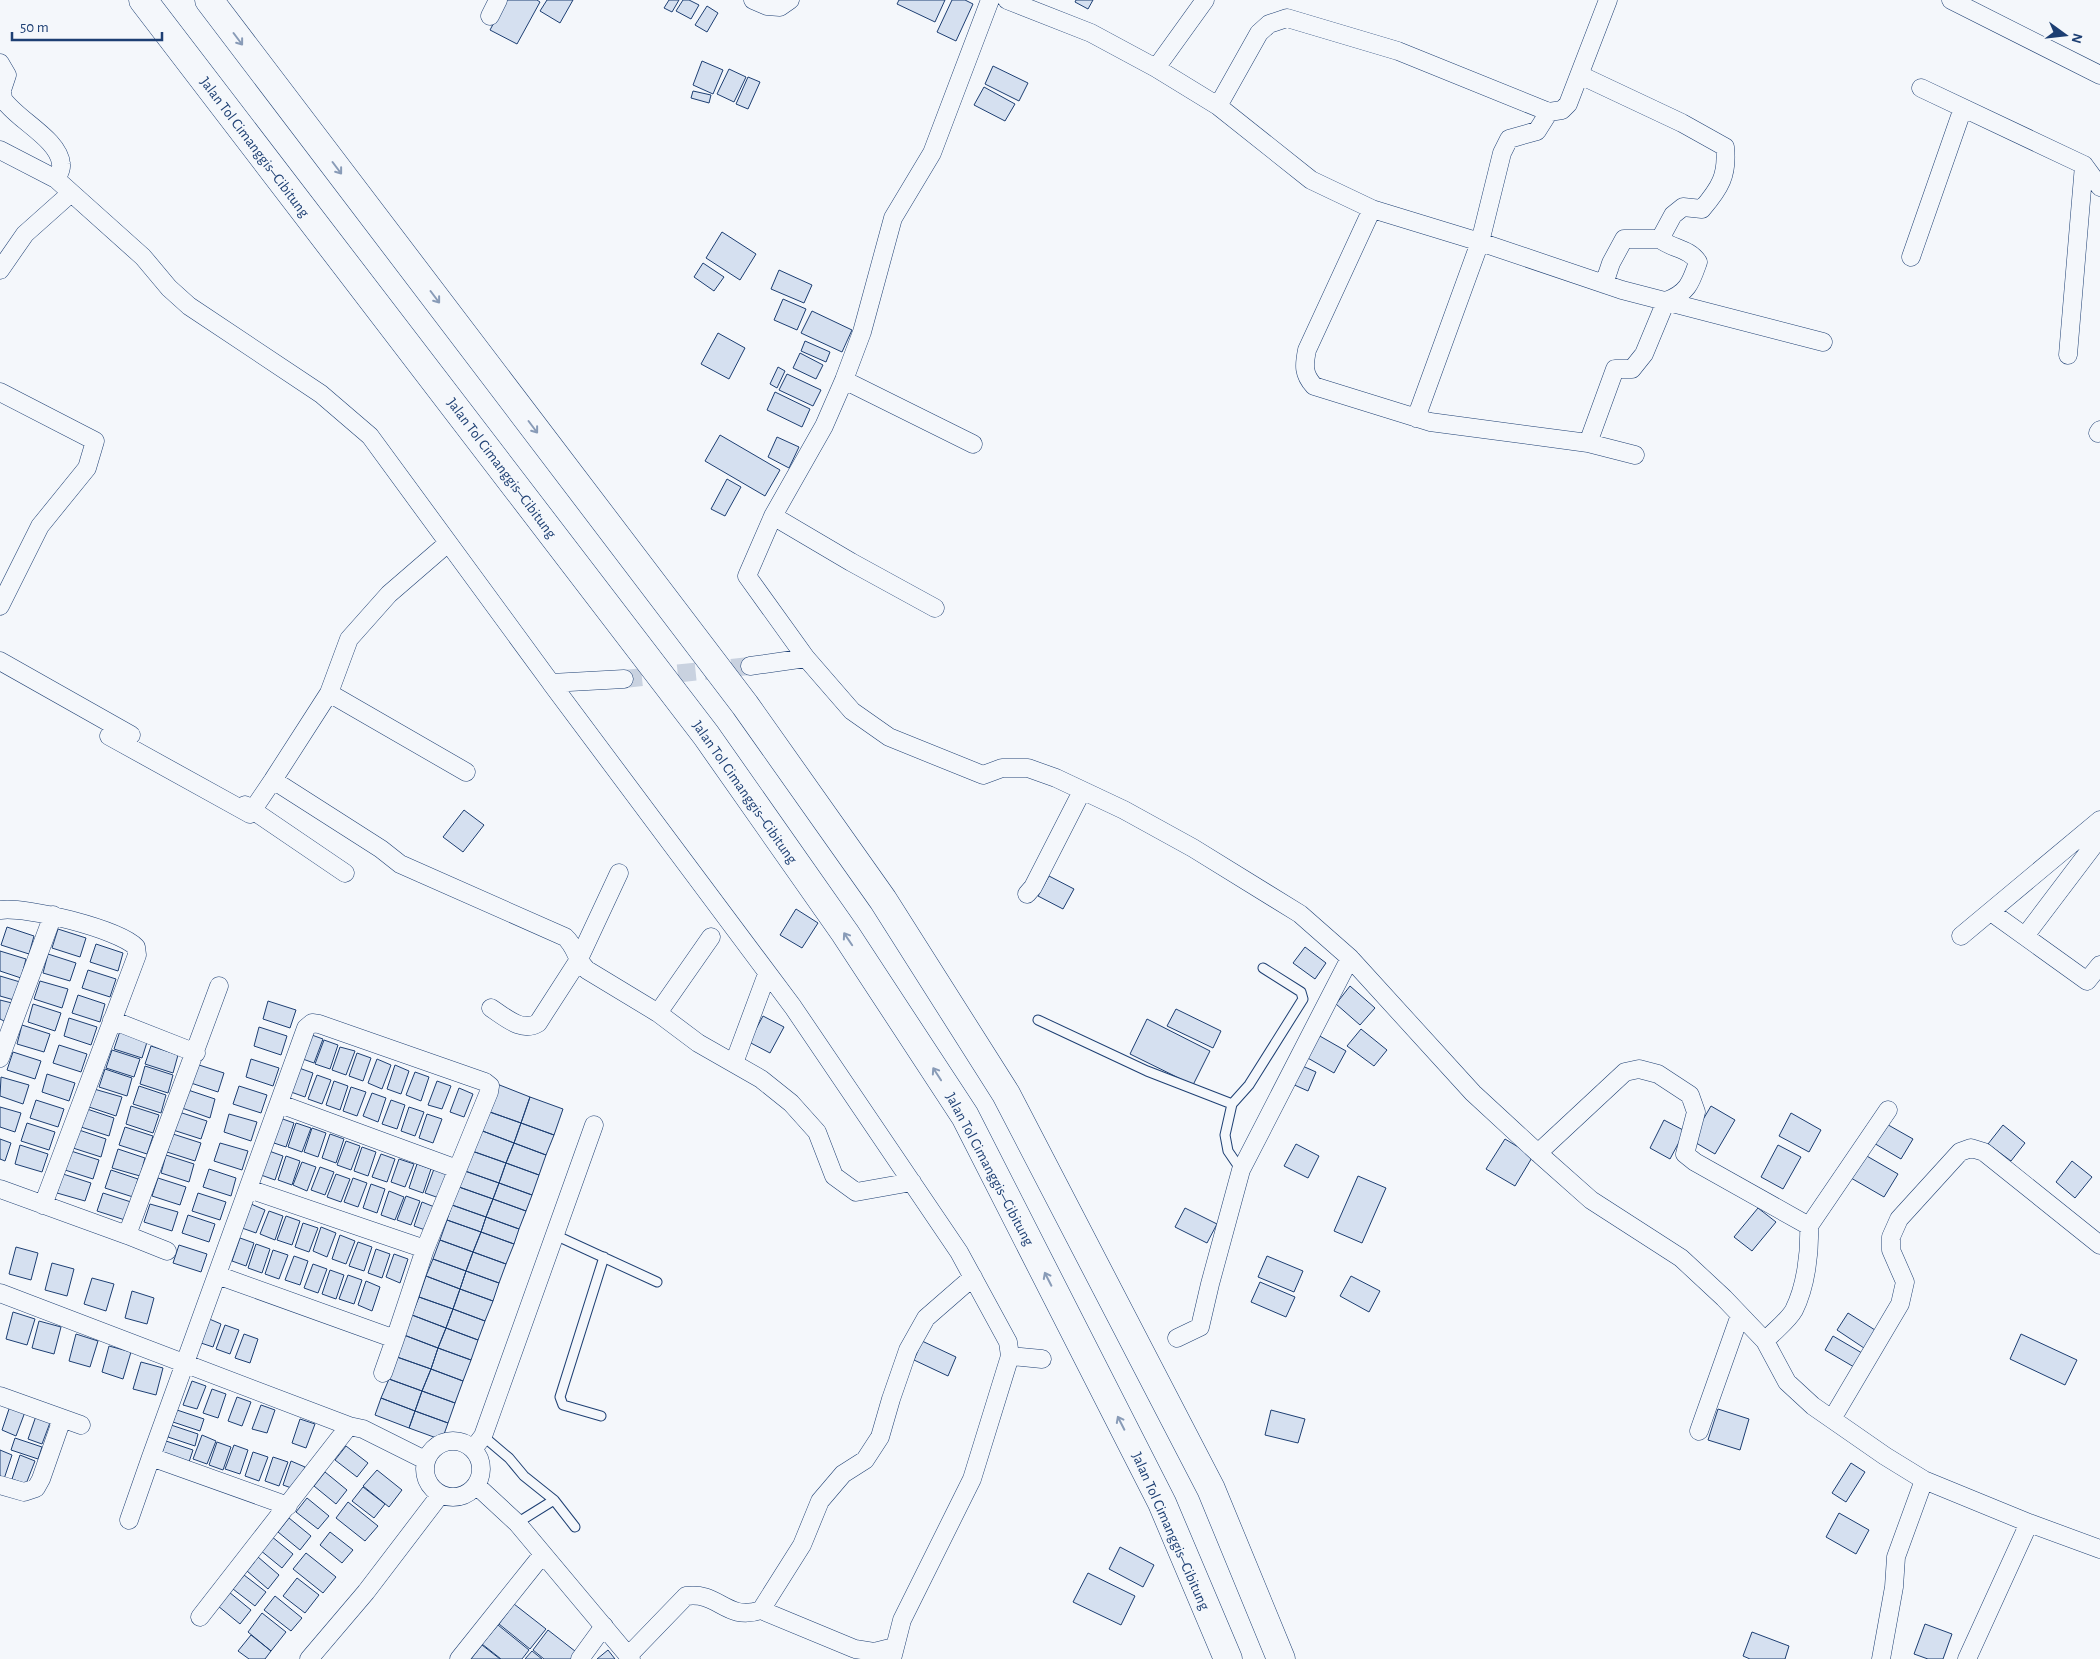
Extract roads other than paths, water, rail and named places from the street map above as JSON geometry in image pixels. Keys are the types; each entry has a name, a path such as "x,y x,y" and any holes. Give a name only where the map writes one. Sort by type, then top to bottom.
{"highway":[{"name":"Jalan Tol Cimanggis–Cibitung","path":"143,0 706,734 844,934 959,1108 1162,1503 1228,1659"},
{"path":"209,0 745,705 883,900 1010,1103 1212,1489 1281,1659"}],"street":[{"path":"490,16 498,0"},
{"path":"753,0 767,6 780,7 790,0"},
{"path":"990,0 932,153 893,218 862,332 844,380 824,426 773,516 746,576 806,658 852,711 889,737 983,775 1002,768 1028,768 1056,778 1124,810 1193,848 1300,914 1350,958 1473,1093 1538,1153 1591,1200 1680,1258 1765,1341 1787,1382 1832,1419 1885,1456 1924,1480 2029,1523 2100,1549"},
{"path":"1007,0 1091,33 1156,68 1218,106 1312,180 1372,209 1480,242 1604,284 1823,342"},
{"path":"1218,106 1259,33 1269,24 1287,18 1398,51 1549,112 1562,110 1568,104 1608,0"},
{"path":"1951,0 2100,75"},
{"path":"1156,68 1198,2"},
{"path":"0,63 7,75 2,90 6,103 56,150 61,163 61,169 56,179"},
{"path":"1580,75 1682,123 1725,147 1727,163 1718,191 1702,209 1683,207 1672,215 1660,239"},
{"path":"1921,88 2084,165 2100,187"},
{"path":"1911,257 1963,108"},
{"path":"1416,418 1480,242 1502,153 1509,139 1537,131 1549,112"},
{"path":"0,150 56,179 143,257 169,288 189,306 321,394 370,436 832,1063 959,1252 1008,1342 1010,1356 972,1479 902,1620 893,1653 855,1649 761,1610 740,1614 697,1594 686,1596 629,1657 517,1523 477,1486"},
{"path":"2068,355 2084,165"},
{"path":"0,270 25,234 71,193"},
{"path":"1372,209 1307,350 1304,370 1308,380 1314,386 1430,422 1588,443 1634,454"},
{"path":"1588,443 1615,369 1632,369 1644,354 1666,301 1680,296 1691,282 1698,262 1692,254 1667,245 1660,239 1624,239 1610,263 1604,284"},
{"path":"844,380 973,444"},
{"path":"0,392 95,441 87,468 40,526 0,606"},
{"path":"773,516 935,608"},
{"path":"250,814 329,693 349,639 389,594 448,543"},
{"path":"750,666 806,658"},
{"path":"0,660 185,764 346,874 250,814 108,736"},
{"path":"551,683 624,679"},
{"path":"329,693 466,772"},
{"path":"273,780 400,864 566,937 572,944 578,961 610,985 658,1013 698,1043 761,1079 792,1103 816,1132 834,1176 856,1192 912,1182"},
{"path":"1027,894 1033,887 1082,791"},
{"path":"1961,936 2100,820"},
{"path":"2024,936 2100,837"},
{"path":"491,1008 524,1027 531,1027 538,1023 578,961 619,873"},
{"path":"0,910 53,915 122,937 136,947 137,955 43,1205"},
{"path":"1991,912 2087,981 2100,965"},
{"path":"0,1058 53,915"},
{"path":"658,1013 711,937"},
{"path":"1176,1338 1200,1327 1242,1170 1350,958"},
{"path":"734,1063 767,974"},
{"path":"127,1235 196,1053 219,986"},
{"path":"112,1020 196,1053"},
{"path":"130,1520 306,1028 312,1023 485,1082 490,1086 490,1092 425,1249 383,1373"},
{"path":"1538,1153 1625,1072 1639,1069 1649,1071 1658,1074 1690,1095 1696,1112 1685,1154 1695,1162 1809,1226"},
{"path":"280,1104 457,1169"},
{"path":"1765,1341 1793,1311 1802,1286 1810,1243 1809,1226 1888,1110"},
{"path":"479,1442 456,1439 437,1444 425,1460 426,1481 440,1495 460,1497 477,1486 482,1466 479,1442 594,1125"},
{"path":"1832,1419 1900,1304 1905,1282 1891,1250 1891,1237 1899,1219 1960,1152 1971,1148 1984,1152 2100,1245"},
{"path":"0,1189 167,1251"},
{"path":"248,1189 425,1249"},
{"path":"217,1275 396,1339"},
{"path":"761,1610 802,1545 820,1501 843,1474 865,1460 880,1437 908,1350 926,1318 973,1277"},
{"path":"0,1294 350,1426 363,1429 425,1460"},
{"path":"1699,1431 1740,1315"},
{"path":"1010,1356 1042,1359"},
{"path":"0,1396 81,1425"},
{"path":"0,1485 24,1492 36,1488 41,1479 62,1419"},
{"path":"200,1617 350,1426"},
{"path":"151,1457 288,1506"},
{"path":"1881,1659 1894,1587 1896,1557 1924,1480"},
{"path":"309,1659 366,1592 440,1495"},
{"path":"1967,1659 2029,1523"},
{"path":"459,1659 543,1554"},
{"path":"580,1659 604,1626"}],"lane":[{"path":"1242,1170 1228,1151 1225,1135 1232,1104 1248,1085 1303,999 1301,992 1263,968"},
{"path":"1038,1020 1147,1071 1232,1104"},
{"path":"555,1235 657,1282"},
{"path":"601,1416 563,1405 560,1397 604,1257"},
{"path":"479,1442 509,1458 524,1476 554,1500 575,1527"},
{"path":"517,1523 554,1500"}],"tunnel":[{"path":"624,679 750,666"}]}
